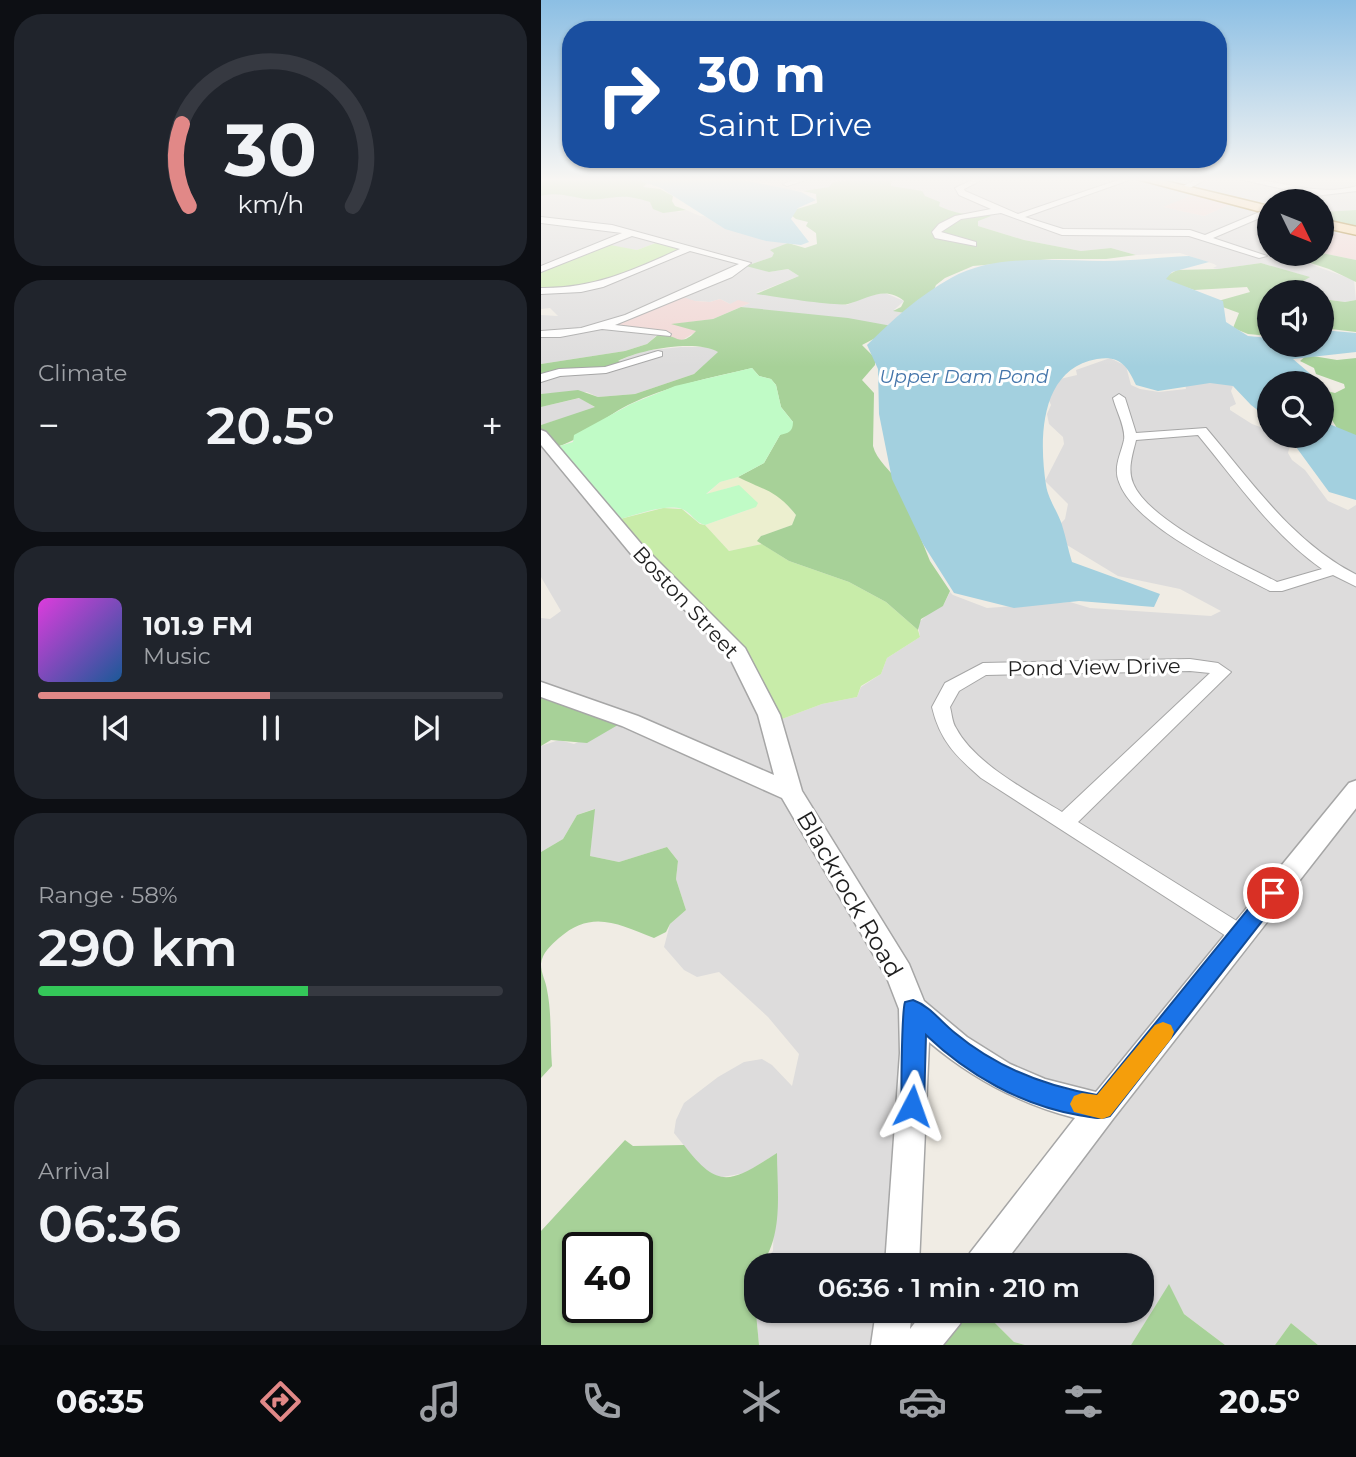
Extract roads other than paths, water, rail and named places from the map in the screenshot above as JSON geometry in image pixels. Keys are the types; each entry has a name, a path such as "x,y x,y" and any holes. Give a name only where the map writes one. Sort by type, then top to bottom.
{"street":[{"path":"541,269 609,242"},
{"path":"541,334 553,336 647,311 746,263 665,242"},
{"path":"962,242 973,244"},
{"path":"1221,242 1257,254"},
{"path":"541,290 567,293 600,287 689,248"},
{"path":"595,326 666,334"},
{"path":"541,378 559,373 606,370 658,354"},
{"path":"1119,398 1131,436 1124,462 1124,482 1134,499 1163,523 1276,588 1331,571"},
{"path":"1131,436 1201,431 1274,523 1331,571 1356,582"},
{"name":"Boston Street","path":"541,435 637,550 738,653 769,715 791,792"},
{"name":"Pond View Drive","path":"1064,823 1222,672 1212,667 1190,665 983,669 960,677 944,692 940,708 945,728 965,755 1005,786 1240,934"},
{"name":"Blackrock Road","path":"541,689 630,721 791,792 899,973 913,1009 915,1053 903,1253"},
{"path":"991,1253 1102,1108 1356,789"},
{"path":"913,1009 947,1041 1016,1085 1059,1100 1102,1108"},
{"path":"889,1345 893,1323"},
{"path":"920,1345 937,1323"}],"water":[{"path":"773,242 809,242 801,245"},
{"name":"Upper Dam Pond","path":"1189,256 1209,262 1172,272 1166,279 1223,301 1226,322 1248,336 1257,337 1257,357 1311,357 1293,359 1307,371 1257,371 1257,410 1233,386 1210,383 1158,391 1136,385 1126,367 1117,360 1097,359 1078,365 1064,377 1054,391 1047,409 1043,448 1047,490 1062,525 1072,562 1160,594 1154,607 1079,601 1014,608 954,593 923,544 892,479 879,414 878,369 867,345 896,317 928,292 968,270 1026,260 1115,261"},
{"name":"Upper Dam Pond","path":"1334,331 1356,333 1356,352 1334,354"},
{"path":"1334,426 1356,435 1356,500 1329,492 1297,448 1334,448"}]}
